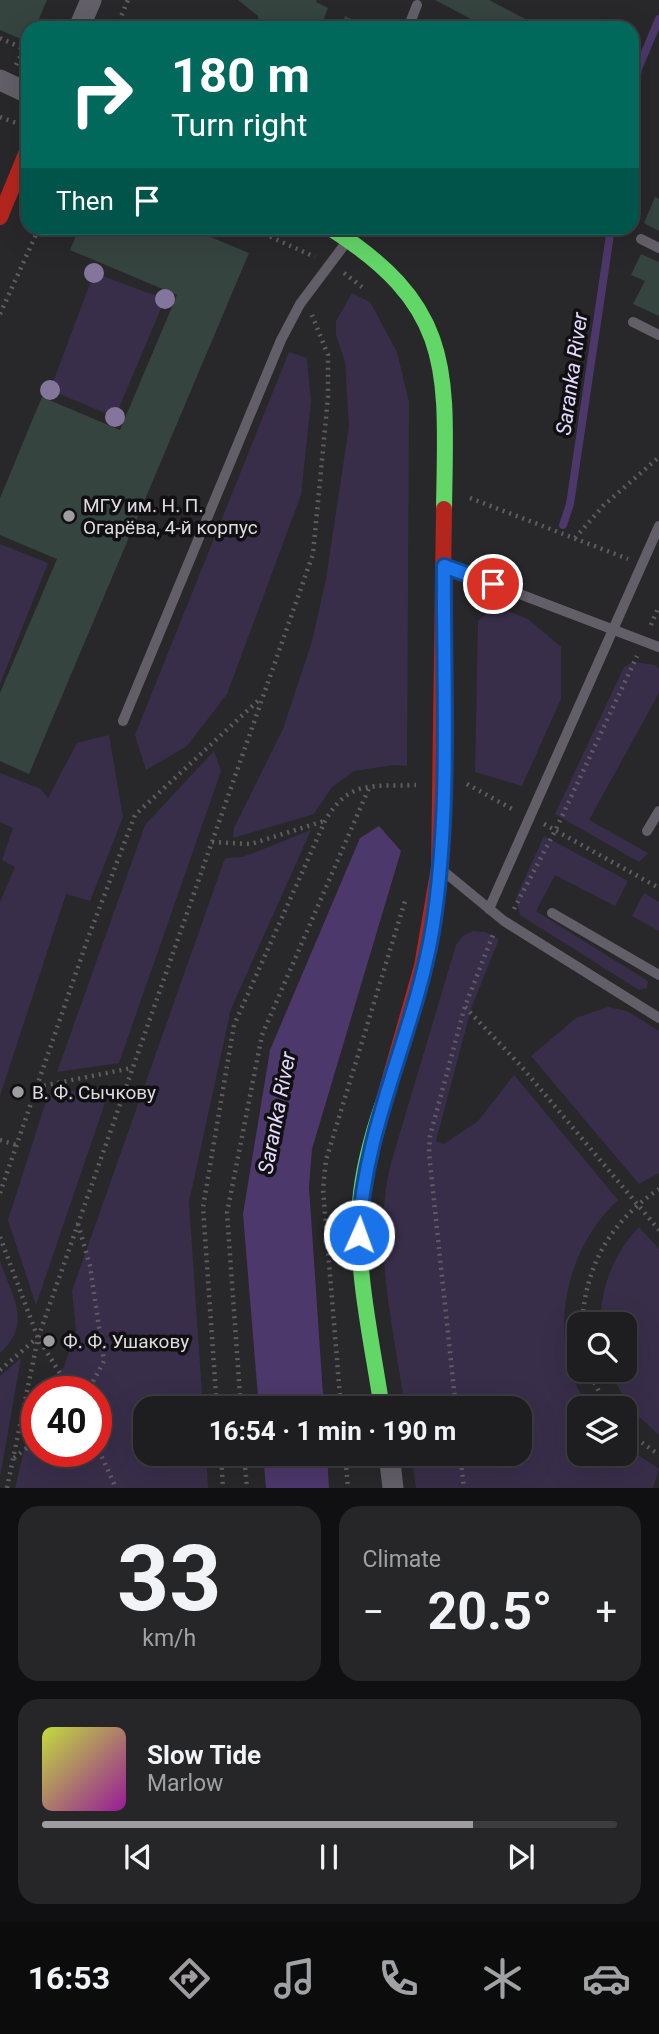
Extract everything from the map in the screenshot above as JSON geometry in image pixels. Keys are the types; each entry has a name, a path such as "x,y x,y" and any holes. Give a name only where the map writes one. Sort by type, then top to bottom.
{"street":[{"path":"82,21 91,0"},
{"path":"0,80 21,90"},
{"path":"0,217 21,166"},
{"path":"342,235 390,269 413,296 428,323 441,357 446,403 439,867 432,928 374,1132 360,1201 362,1257 380,1396"},
{"path":"390,1466 393,1488"}],"lane":[{"path":"411,21 417,5"},
{"path":"123,721 271,365 300,304 349,239"},
{"path":"641,239 659,248"},
{"path":"633,322 659,335"},
{"path":"489,909 659,526"},
{"path":"444,566 659,647"},
{"path":"647,831 659,811"},
{"path":"439,867 504,921 655,1015 659,1002"},
{"path":"552,913 659,975"}],"path":[{"path":"119,21 128,0"},
{"path":"0,38 21,47"},
{"path":"0,117 21,125"},
{"path":"0,314 36,235"},
{"path":"266,235 330,264 369,291"},
{"path":"7,1488 38,1338 313,554 328,397 328,355 314,317 300,304"},
{"path":"575,538 603,506 659,457"},
{"path":"466,496 642,564"},
{"path":"455,1396 429,1153 430,1136 465,1006 483,954 521,900 659,606"},
{"path":"0,1193 88,938 135,815 263,696"},
{"path":"416,798 417,771"},
{"path":"217,1396 203,1207 234,1025 336,801 351,791 370,787 417,785"},
{"path":"240,1396 227,1213 262,1035 370,787"},
{"path":"212,842 251,844 325,821"},
{"path":"340,1396 323,1189 326,1160 405,899"},
{"path":"465,1006 521,1066 659,1230"},
{"path":"36,1087 132,1068"},
{"path":"0,1140 16,1145"},
{"path":"582,1312 583,1296 594,1261 611,1231 637,1204 659,1189"},
{"path":"78,1223 90,1266 104,1361 96,1376"},
{"path":"0,1237 38,1338 62,1376"},
{"path":"0,1370 38,1338"},
{"path":"637,1439 659,1455"},
{"path":"13,1458 21,1452"},
{"path":"222,1466 223,1488"},
{"path":"245,1466 247,1488"},
{"path":"346,1466 348,1488"},
{"path":"461,1466 464,1488"},
{"path":"106,1467 116,1488"}],"shaded area":[{"path":"94,273 165,299 115,417 50,390"},
{"path":"352,293 370,302 397,352 409,402 407,766 394,765 354,771 332,787 314,814 233,838 234,828 283,729 312,641 326,579 349,426 345,362 336,335 336,321"},
{"path":"289,352 307,358 311,402 301,495 227,694 187,746 146,770 135,735"},
{"path":"0,544 48,563 0,684"},
{"path":"495,606 528,619 561,647 561,699 522,786 475,772 478,621"},
{"path":"633,662 655,665 659,669 659,693 589,820 648,853 639,862 555,814 624,667"},
{"path":"109,735 123,817 90,901 66,894 0,1096 0,902 15,867 2,860 13,828 0,822 0,773 41,789 48,798 77,743"},
{"path":"214,751 221,771 119,1063 57,1072 145,825"},
{"path":"311,830 231,1009 189,1202 202,1396 133,1396 133,1466 207,1466 208,1488 15,1488 21,1463 21,1467 112,1467 112,1376 54,1376 64,1367 76,1330 72,1291 225,858 243,857"},
{"path":"544,836 628,881 615,906 555,875 536,911 648,981 647,988 639,990 520,915 516,898"},
{"path":"644,893 659,902 659,931 632,916"},
{"path":"473,931 485,932 499,939 471,1009 436,1141 444,1144 478,1121 514,1075 618,1200 599,1221 584,1245 573,1271 566,1300 564,1328 567,1382 575,1382 583,1396 567,1396 567,1466 637,1466 637,1454 659,1469 653,1488 416,1488 413,1466 532,1466 532,1396 403,1396 390,1317 384,1255 385,1193 391,1163 456,945 463,936"},
{"path":"608,1007 627,1011 659,1031 659,1173 639,1184 531,1056 576,1018"},
{"path":"111,1085 36,1305 8,1220 48,1095"},
{"path":"639,1227 659,1249 659,1435 637,1415 637,1396 623,1396 615,1382 637,1382 637,1312 601,1312 610,1272 630,1237"},
{"path":"0,1261 14,1298 18,1320 10,1342 0,1353"},
{"path":"21,1358 0,1477 0,1376"}],"water":[{"path":"379,826 401,851 312,1149 309,1187 323,1396 258,1396 243,1214 270,1050 360,838"},
{"path":"264,1466 328,1466 329,1488 266,1488"}],"building":[{"path":"0,0 47,0 38,21 21,21 21,39 0,30"},
{"path":"238,0 317,0 316,2 328,8 323,21 259,21 258,16"},
{"path":"435,0 489,0 529,21 475,21"},
{"path":"345,16 356,21 343,21"},
{"path":"655,197 659,199 659,231 644,223"},
{"name":"МГУ им. Н. П. Огарёва, 4-й корпус","path":"76,235 206,235 249,253 29,774 0,761 0,693 57,559 0,535 0,498 42,397 120,430 177,295 70,250"},
{"path":"641,254 659,262 659,316 633,304 645,281 631,275"}],"waterway":[{"name":"Saranka River","path":"639,67 659,19"},
{"name":"Saranka River","path":"563,525 570,504 610,235"}],"traffic: fast":[{"path":"340,235 371,257 401,286 422,316 435,347 442,381 445,419 444,509"},
{"path":"380,1396 365,1306 359,1228 366,1164 383,1103"}],"traffic: jam":[{"path":"0,217 21,166"},
{"path":"383,1103 422,966 439,867 444,509"}],"place":[{"name":"МГУ им. Н. П. Огарёва, 4-й корпус","path":"69,516"},
{"name":"В. Ф. Сычкову","path":"18,1092"},
{"name":"Ф. Ф. Ушакову","path":"49,1341"}],"route":[{"path":"359,1235 365,1168 418,987 432,928 439,867 442,784 444,566 493,584"}]}
